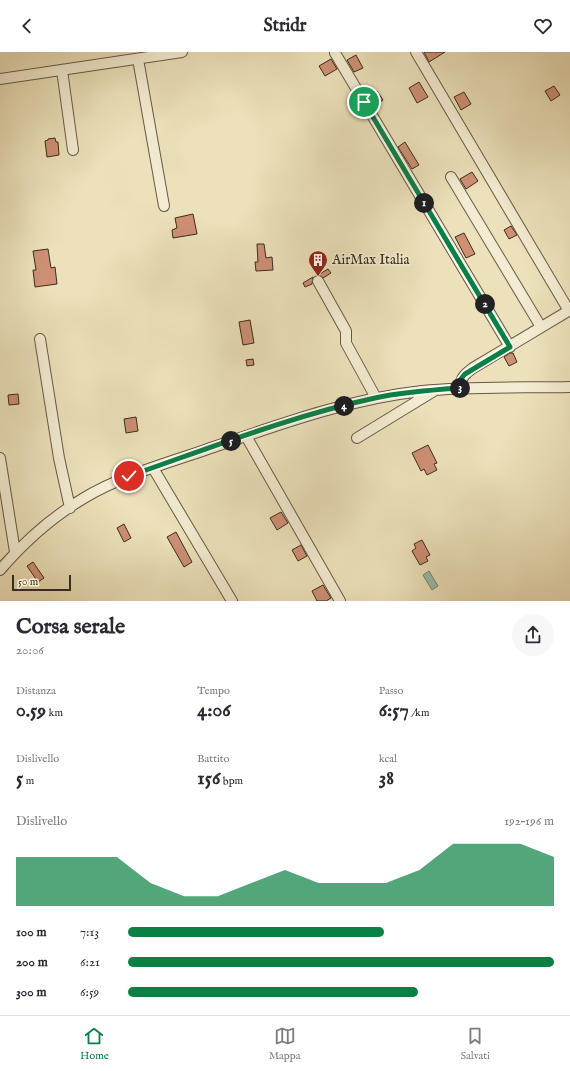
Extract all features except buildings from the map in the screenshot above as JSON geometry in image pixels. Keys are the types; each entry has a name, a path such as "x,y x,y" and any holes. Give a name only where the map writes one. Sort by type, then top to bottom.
{"street":[{"path":"0,80 182,52"},
{"path":"416,52 570,310 465,374 460,380 460,388"},
{"path":"335,53 510,347"},
{"path":"138,59 164,206"},
{"path":"62,70 73,150"},
{"path":"451,177 540,327"},
{"path":"318,281 346,331 346,343 376,398"},
{"path":"40,339 59,458 70,508"},
{"path":"0,570 15,552 42,527 91,495 129,476 298,418 376,398 435,390 460,388 570,388"},
{"path":"357,438 435,390"},
{"path":"246,436 340,601"},
{"path":"0,458 15,552"},
{"path":"153,468 232,601"}],"shaded area":[{"path":"429,571 438,586 432,590 423,575"}],"place":[{"name":"AirMax Italia","path":"318,277"}],"route":[{"path":"129,476 298,418 376,398 421,391 460,388 460,380 465,374 510,347 364,102"}]}
